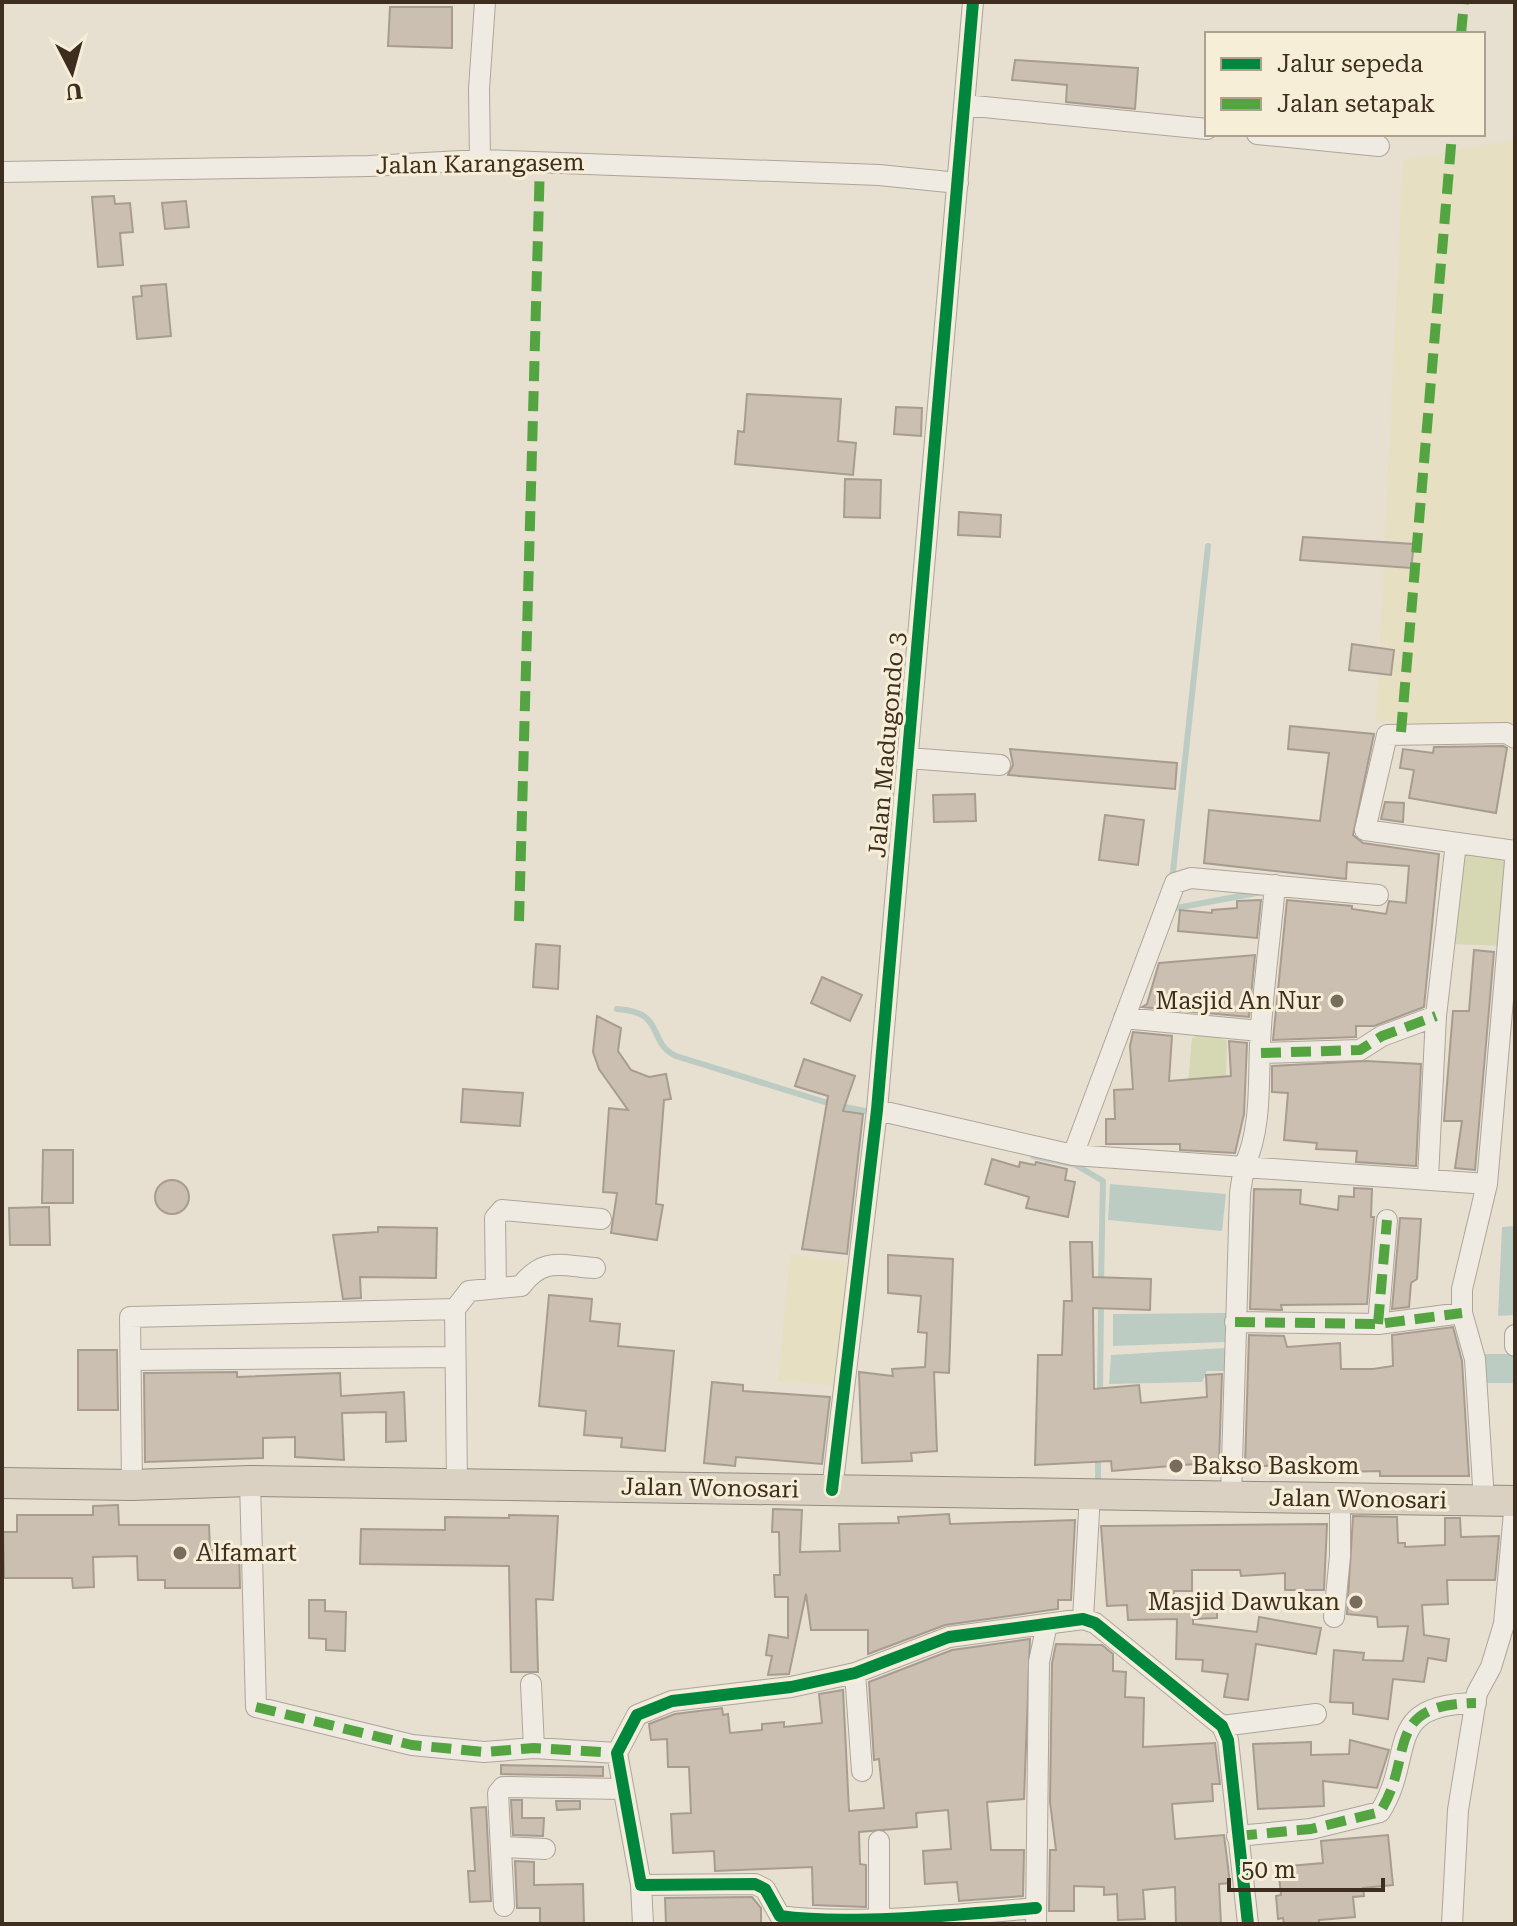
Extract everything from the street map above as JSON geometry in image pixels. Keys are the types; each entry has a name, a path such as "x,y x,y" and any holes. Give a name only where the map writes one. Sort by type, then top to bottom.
{"highway":[{"name":"Jalan Wonosari","path":"2,1483 132,1485 250,1481 1515,1501"}],"street":[{"path":"480,160 479,89 485,2"},
{"name":"Jalan Madugondo 3","path":"832,1490 877,1110 973,2"},
{"path":"964,105 1205,129"},
{"path":"1277,136 1379,146"},
{"name":"Jalan Karangasem","path":"2,172 369,166 480,160 879,175 958,183"},
{"path":"1515,738 1506,733 1392,732 1383,740 1366,831 1515,851"},
{"path":"908,758 1000,765"},
{"path":"1428,1178 1436,1016 1456,843"},
{"path":"1484,1501 1475,1359 1462,1313 1462,1289 1487,1184 1515,861"},
{"path":"1078,1155 1124,1018 1175,883 1191,878 1378,895"},
{"path":"1231,1497 1235,1322 1244,1167 1255,1136 1260,1031 1275,885"},
{"path":"1261,1053 1360,1050 1382,1036 1436,1016"},
{"path":"1124,1018 1260,1031"},
{"path":"877,1110 1078,1155 1487,1184"},
{"path":"496,1288 495,1218 502,1210 601,1219"},
{"path":"1378,1324 1387,1220"},
{"path":"457,1484 455,1309 469,1291 521,1286 533,1270 543,1265 595,1268"},
{"path":"132,1485 130,1317 455,1309"},
{"path":"1235,1322 1378,1324 1462,1313"},
{"path":"1515,1335 1515,1346"},
{"path":"131,1360 455,1357"},
{"path":"250,1481 256,1707 412,1745 484,1752 534,1748 617,1753"},
{"path":"1083,1619 1096,1494"},
{"path":"1334,1617 1340,1556 1340,1499"},
{"path":"1452,1924 1458,1810 1476,1703 1504,1624 1515,1501"},
{"path":"643,1924 641,1885 617,1753 637,1715 657,1704 791,1687 855,1673 949,1637 1083,1619 1095,1623 1222,1726 1228,1740 1248,1924"},
{"path":"641,1885 755,1884 765,1889 780,1916 795,1920 891,1922 1036,1916 1037,1701 1039,1662 1047,1624"},
{"path":"855,1673 862,1771"},
{"path":"531,1684 534,1748"},
{"path":"1237,1836 1311,1829 1380,1812 1414,1719 1438,1705 1476,1703"},
{"path":"1222,1726 1316,1714"},
{"path":"504,1906 498,1793 503,1787 622,1789"},
{"path":"879,1841 891,1922"},
{"path":"501,1847 545,1849"}],"shaded area":[{"path":"1515,139 1515,729 1376,721 1403,160"},
{"path":"1110,1184 1226,1194 1222,1231 1108,1220"},
{"path":"1515,1226 1515,1315 1498,1316 1502,1227"},
{"path":"790,1254 854,1263 840,1386 778,1381"},
{"path":"1226,1313 1225,1342 1113,1346 1113,1314"},
{"path":"1225,1348 1226,1371 1207,1371 1202,1382 1109,1384 1111,1355"},
{"path":"1481,1354 1513,1354 1515,1383 1483,1383"}],"green space":[{"path":"1459,849 1512,855 1504,946 1452,944"},
{"path":"1206,1032 1227,1041 1225,1110 1186,1106 1192,1038"}],"building":[{"path":"390,7 452,7 452,48 388,46"},
{"path":"1015,60 1138,68 1135,109 1066,102 1067,85 1012,80"},
{"path":"114,196 115,204 130,203 133,232 120,233 123,265 98,267 92,197"},
{"path":"186,201 189,227 165,229 162,203"},
{"path":"166,284 171,336 137,339 133,297 142,296 141,286"},
{"path":"747,394 841,399 838,441 856,443 853,475 735,464 738,431 744,432"},
{"path":"896,407 922,408 921,436 894,434"},
{"path":"845,479 881,480 880,518 844,517"},
{"path":"959,512 1001,515 1000,537 958,535"},
{"path":"1303,537 1414,544 1411,568 1300,560"},
{"path":"1352,644 1394,650 1391,675 1349,670"},
{"path":"1290,726 1374,734 1353,835 1363,843 1439,854 1424,1007 1374,1026 1356,1026 1356,1037 1273,1040 1287,900 1352,906 1352,909 1386,914 1389,901 1406,903 1409,866 1347,862 1346,879 1204,863 1209,810 1320,821 1329,753 1288,749"},
{"path":"1434,747 1507,748 1496,813 1409,798 1414,770 1400,768 1403,749 1433,753"},
{"path":"1010,749 1177,763 1175,789 1008,775 1013,765"},
{"path":"975,794 976,821 934,822 933,795"},
{"path":"1385,802 1404,803 1403,822 1381,819"},
{"path":"1105,815 1144,820 1138,865 1099,860"},
{"path":"1261,900 1257,938 1178,931 1180,910 1212,913 1212,910 1237,908 1237,901"},
{"path":"536,944 560,946 558,989 533,987"},
{"path":"1474,950 1494,952 1475,1170 1455,1168 1462,1121 1444,1121 1453,1011 1469,1011"},
{"path":"1255,955 1249,1017 1142,1007 1147,1004 1159,963"},
{"path":"822,977 862,995 850,1021 811,1003"},
{"path":"597,1016 621,1028 618,1051 631,1070 649,1077 666,1074 671,1099 664,1100 656,1204 663,1205 657,1240 611,1233 617,1193 603,1192 609,1108 628,1110 599,1069 593,1052"},
{"path":"1133,1032 1172,1036 1169,1081 1231,1076 1229,1041 1247,1043 1244,1114 1235,1153 1180,1150 1180,1144 1106,1144 1106,1119 1115,1119 1114,1090 1133,1089 1130,1046"},
{"path":"804,1059 855,1076 843,1111 863,1114 847,1254 802,1249 828,1096 795,1086"},
{"path":"1366,1061 1421,1064 1416,1166 1356,1162 1357,1151 1316,1149 1317,1143 1284,1140 1288,1093 1272,1092 1272,1066"},
{"path":"463,1089 523,1093 520,1126 461,1122"},
{"path":"43,1150 73,1150 73,1203 42,1203"},
{"path":"992,1159 1019,1167 1020,1162 1035,1165 1036,1162 1067,1169 1065,1180 1075,1182 1068,1217 1026,1208 1029,1197 985,1184"},
{"path":"172,1180 184,1185 189,1197 184,1209 172,1214 160,1209 155,1197 160,1185"},
{"path":"1354,1188 1372,1189 1371,1217 1374,1217 1367,1304 1281,1305 1282,1310 1250,1309 1254,1189 1301,1190 1300,1204 1338,1210 1339,1196 1354,1197"},
{"path":"49,1207 50,1245 10,1245 9,1208"},
{"path":"1400,1218 1421,1219 1417,1279 1411,1283 1409,1307 1392,1309"},
{"path":"378,1227 437,1228 436,1278 360,1277 361,1298 343,1299 333,1235 378,1232"},
{"path":"1070,1242 1092,1242 1093,1277 1151,1279 1150,1310 1093,1308 1094,1389 1139,1385 1141,1403 1207,1397 1206,1375 1222,1374 1219,1462 1112,1471 1111,1461 1035,1465 1038,1355 1062,1355 1064,1301 1072,1301"},
{"path":"888,1255 953,1259 949,1373 934,1372 937,1451 911,1453 912,1461 862,1463 859,1372 893,1376 892,1369 925,1367 927,1333 918,1332 921,1296 888,1293"},
{"path":"549,1295 592,1299 590,1321 620,1324 618,1346 674,1351 665,1451 621,1447 622,1438 584,1435 586,1411 539,1406"},
{"path":"1453,1327 1462,1361 1469,1476 1380,1476 1380,1471 1341,1472 1341,1465 1282,1470 1281,1465 1245,1467 1249,1335 1284,1336 1287,1347 1340,1343 1341,1369 1373,1369 1393,1366 1392,1335"},
{"path":"78,1350 117,1350 118,1410 78,1410"},
{"path":"237,1372 237,1377 340,1373 341,1396 404,1392 406,1441 386,1442 386,1412 342,1413 344,1460 295,1457 295,1437 263,1438 263,1458 145,1462 144,1373"},
{"path":"712,1382 743,1385 743,1391 830,1397 822,1464 736,1457 735,1466 704,1463"},
{"path":"118,1505 119,1525 209,1525 210,1550 239,1550 240,1588 165,1588 165,1580 138,1580 137,1556 93,1557 94,1587 73,1588 72,1578 4,1578 3,1532 17,1532 17,1515 93,1515 93,1506"},
{"path":"773,1509 802,1510 800,1552 840,1551 839,1524 899,1523 898,1517 949,1514 950,1524 1075,1520 1071,1600 1058,1600 1058,1609 945,1625 868,1654 868,1630 811,1630 806,1594 789,1674 768,1675 772,1656 766,1655 769,1635 788,1638 788,1597 775,1597 774,1575 780,1575 779,1532 772,1532"},
{"path":"509,1515 558,1516 553,1600 536,1599 538,1672 511,1672 509,1566 360,1564 361,1529 445,1530 445,1517 509,1518"},
{"path":"1353,1516 1397,1517 1398,1543 1405,1543 1405,1547 1445,1545 1445,1518 1460,1518 1461,1537 1499,1536 1495,1580 1447,1580 1448,1604 1422,1605 1424,1635 1449,1639 1446,1661 1428,1658 1424,1682 1393,1679 1388,1719 1353,1714 1353,1703 1330,1702 1334,1650 1364,1653 1363,1660 1403,1661 1408,1626 1378,1627 1377,1617 1347,1614"},
{"path":"1327,1524 1324,1590 1285,1590 1285,1573 1241,1576 1240,1570 1192,1570 1192,1591 1174,1591 1173,1602 1217,1610 1217,1618 1193,1619 1193,1624 1257,1632 1259,1617 1321,1628 1316,1654 1256,1644 1248,1700 1224,1697 1228,1674 1202,1671 1203,1660 1176,1659 1177,1619 1128,1620 1127,1605 1107,1606 1101,1526"},
{"path":"309,1600 325,1600 325,1611 346,1612 345,1651 326,1650 326,1639 309,1638"},
{"path":"1030,1639 1024,1799 987,1802 991,1850 1024,1850 1023,1896 959,1901 957,1882 925,1884 923,1851 951,1849 948,1810 916,1813 917,1827 859,1832 860,1864 866,1865 866,1907 813,1905 812,1867 715,1871 714,1851 673,1853 671,1814 691,1813 689,1767 668,1767 667,1739 651,1740 649,1724 675,1714 722,1708 723,1715 728,1714 730,1733 762,1730 762,1724 784,1722 784,1727 822,1723 819,1694 843,1690 849,1811 884,1808 879,1759 874,1760 869,1682 952,1650"},
{"path":"1056,1644 1102,1645 1113,1654 1113,1671 1126,1672 1125,1697 1144,1698 1143,1747 1215,1743 1220,1784 1212,1784 1213,1801 1172,1804 1175,1839 1224,1835 1230,1883 1219,1884 1221,1924 1176,1924 1175,1887 1143,1890 1145,1919 1118,1920 1117,1894 1104,1895 1104,1887 1074,1886 1074,1911 1049,1911 1050,1850 1056,1850 1050,1802 1052,1663"},
{"path":"1350,1740 1389,1750 1377,1788 1323,1781 1324,1806 1258,1809 1253,1744 1311,1742 1311,1755 1349,1754"},
{"path":"501,1765 603,1767 603,1776 501,1774"},
{"path":"511,1800 522,1800 522,1818 544,1818 543,1836 513,1835"},
{"path":"556,1801 580,1801 580,1809 557,1810"},
{"path":"486,1807 491,1901 470,1902 468,1871 475,1871 471,1808"},
{"path":"1388,1835 1393,1885 1363,1888 1364,1896 1353,1897 1355,1917 1319,1920 1319,1924 1284,1924 1283,1918 1278,1919 1276,1896 1281,1895 1278,1867 1323,1863 1321,1841"},
{"path":"515,1861 534,1862 534,1885 583,1884 584,1924 540,1924 540,1908 517,1908"},
{"path":"752,1897 761,1908 761,1923 666,1924 665,1898"}],"waterway":[{"path":"1172,881 1208,546"},
{"path":"1171,909 1262,892"},
{"path":"617,1009 633,1011 650,1021 661,1043 676,1056 831,1104 874,1113"},
{"path":"1033,1156 1076,1165 1103,1181 1101,1283"},
{"path":"1100,1395 1101,1302"},
{"path":"1098,1454 1098,1487"}],"marked path":[{"path":"1461,32 1464,2"},
{"path":"1401,732 1452,136"},
{"path":"519,921 540,161"},
{"path":"1261,1053 1360,1050 1382,1036 1436,1016"},
{"path":"1378,1324 1387,1220"},
{"path":"1235,1322 1378,1324 1462,1313"},
{"path":"1237,1836 1311,1829 1380,1812 1391,1791 1406,1736 1413,1723 1426,1712 1476,1703"},
{"path":"256,1707 412,1745 484,1752 534,1748 617,1753"}],"cycle path":[{"path":"832,1490 877,1110 973,2"},
{"path":"1036,1908 907,1918 808,1919 780,1916 765,1889 755,1884 641,1885 617,1753 637,1715 672,1701 791,1687 855,1673 949,1637 1083,1619 1095,1623 1222,1726 1228,1740 1248,1924"}],"place":[{"name":"Masjid An Nur","path":"1337,1001"},
{"name":"Bakso Baskom","path":"1176,1466"},
{"name":"Alfamart","path":"180,1553"},
{"name":"Masjid Dawukan","path":"1356,1602"}]}
